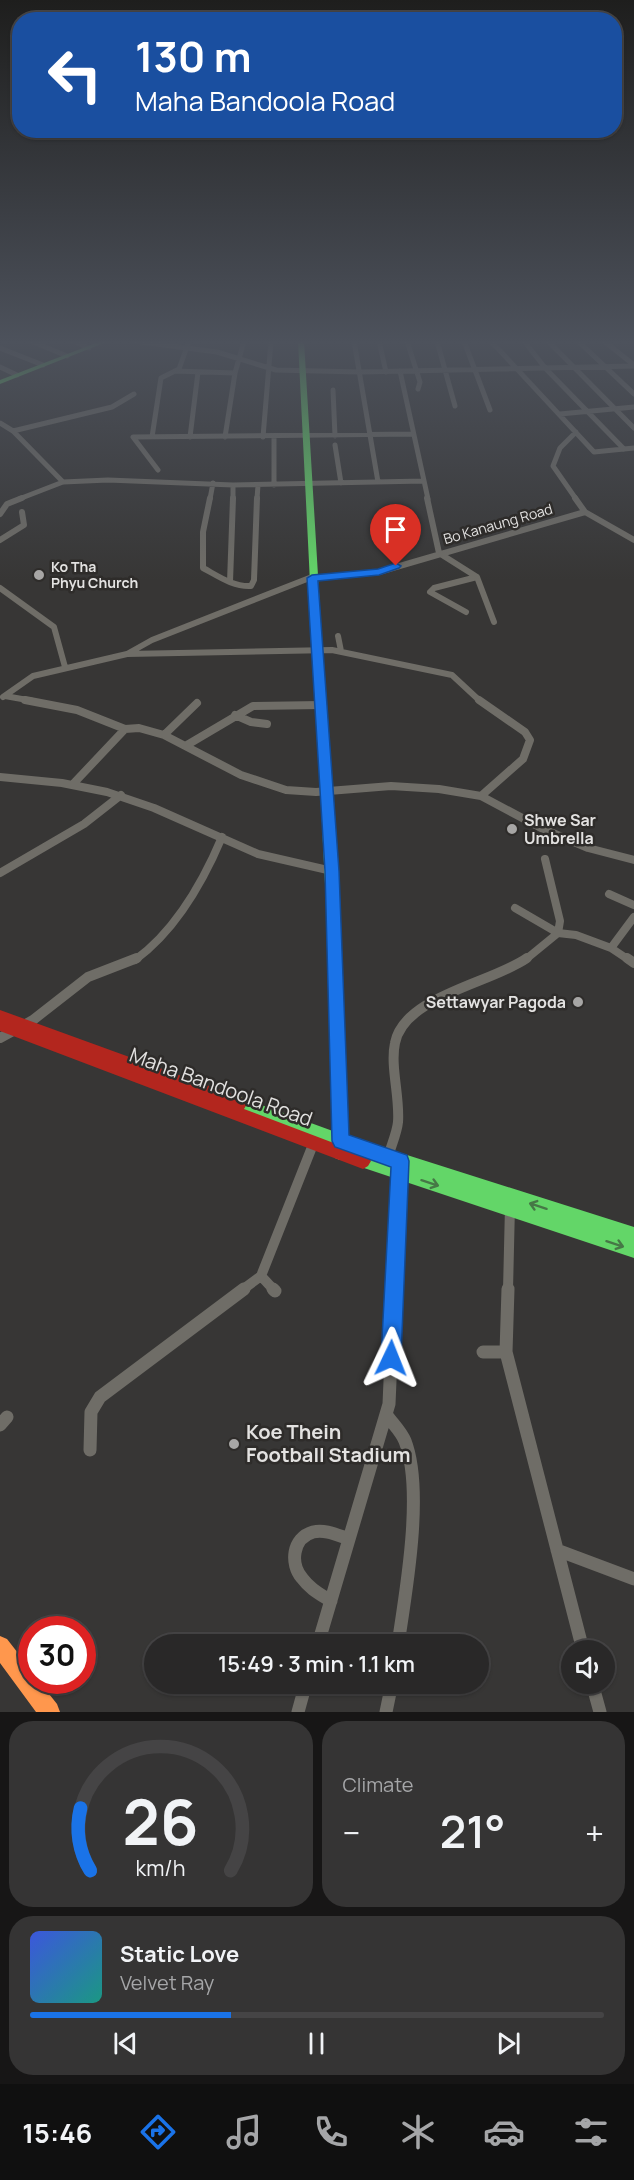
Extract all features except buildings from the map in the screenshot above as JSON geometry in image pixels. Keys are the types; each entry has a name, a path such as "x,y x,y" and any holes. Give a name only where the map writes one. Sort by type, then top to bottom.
{"street":[{"path":"13,431 55,421"},
{"path":"152,437 154,421"},
{"path":"190,437 192,421"},
{"path":"225,437 228,421"},
{"path":"263,436 264,421"},
{"path":"305,421 312,578 332,871 340,1147"},
{"path":"334,421 335,436"},
{"path":"369,421 378,482"},
{"path":"410,421 439,553 477,577 494,622"},
{"path":"566,421 594,452 634,448"},
{"path":"597,421 624,449"},
{"path":"0,423 13,431 63,482"},
{"path":"576,432 560,448 553,466 585,512 634,540"},
{"path":"158,470 132,440 133,437 305,437 413,434"},
{"path":"274,437 274,485"},
{"path":"335,445 341,483"},
{"path":"1,512 7,504 63,482 108,480 274,485 424,481"},
{"path":"213,483 203,532 203,568 230,582 246,587 251,586 254,580 258,485"},
{"path":"230,582 233,485"},
{"path":"0,540 24,525 22,512"},
{"name":"Bo Kanaung Road","path":"3,697 33,676 127,654 152,640 312,578 379,572 585,512"},
{"path":"466,612 430,592 434,588 477,577"},
{"path":"0,588 54,627 65,667"},
{"path":"338,636 341,651"},
{"path":"127,654 341,651 356,657 452,675 482,703 525,732 530,740 523,759 481,796"},
{"path":"3,697 77,710 124,729 139,728 164,735 242,775 286,789 325,792 391,786 439,789 481,796 541,828 588,848 634,860"},
{"path":"164,735 197,704"},
{"path":"187,745 253,706 321,705"},
{"path":"235,715 267,724"},
{"path":"74,783 124,729"},
{"path":"0,777 74,783 121,795 222,837 248,851 278,860 332,871"},
{"path":"101,791 103,811"},
{"path":"0,873 103,811 121,795"},
{"path":"0,1038 22,1029 84,978 133,961 153,947 197,888 213,862 222,837"},
{"path":"321,1634 389,1404 398,1123 395,1043 399,1031 410,1018 428,1005 513,968 558,933 560,921 545,860"},
{"path":"609,894 634,905"},
{"path":"515,908 558,933 576,935 610,948 634,963"},
{"path":"610,948 634,917"},
{"name":"Maha Bandoola Road","path":"0,1016 22,1029 314,1142 340,1147 396,1164"},
{"name":"Maha Bandoola Road","path":"0,1026 22,1029 340,1147 510,1203 634,1250"},
{"path":"90,1450 91,1412 100,1397 261,1276 314,1142"},
{"path":"510,1203 506,1352 580,1640"},
{"name":"Maha Bandoola Road","path":"510,1203 634,1235"},
{"path":"261,1276 275,1291"},
{"path":"483,1352 506,1352"},
{"path":"386,1414 405,1440 410,1462 411,1497 399,1634"},
{"path":"331,1601 318,1595 296,1572 292,1561 296,1545 309,1533 322,1530 349,1539"},
{"path":"557,1550 634,1579"},
{"path":"0,1646 46,1711"},
{"path":"298,1712 303,1694"},
{"path":"386,1712 390,1694"},
{"path":"595,1694 600,1712"}],"traffic: fast":[{"path":"305,421 334,944"},
{"path":"240,1104 341,1141 634,1235"},
{"path":"363,1161 634,1250"}],"traffic: slow":[{"path":"334,944 340,1153"},
{"path":"0,1646 49,1712"}],"traffic: jam":[{"path":"0,1016 240,1104"},
{"path":"0,1025 363,1161"}],"place":[{"name":"Ko Tha Phyu Church","path":"39,575"},
{"name":"Shwe Sar Umbrella","path":"512,829"},
{"name":"Settawyar Pagoda","path":"578,1002"},
{"name":"Koe Thein Football Stadium","path":"234,1444"}],"route":[{"path":"391,1358 400,1161 341,1141 332,871 312,578 379,572 396,566"}]}
